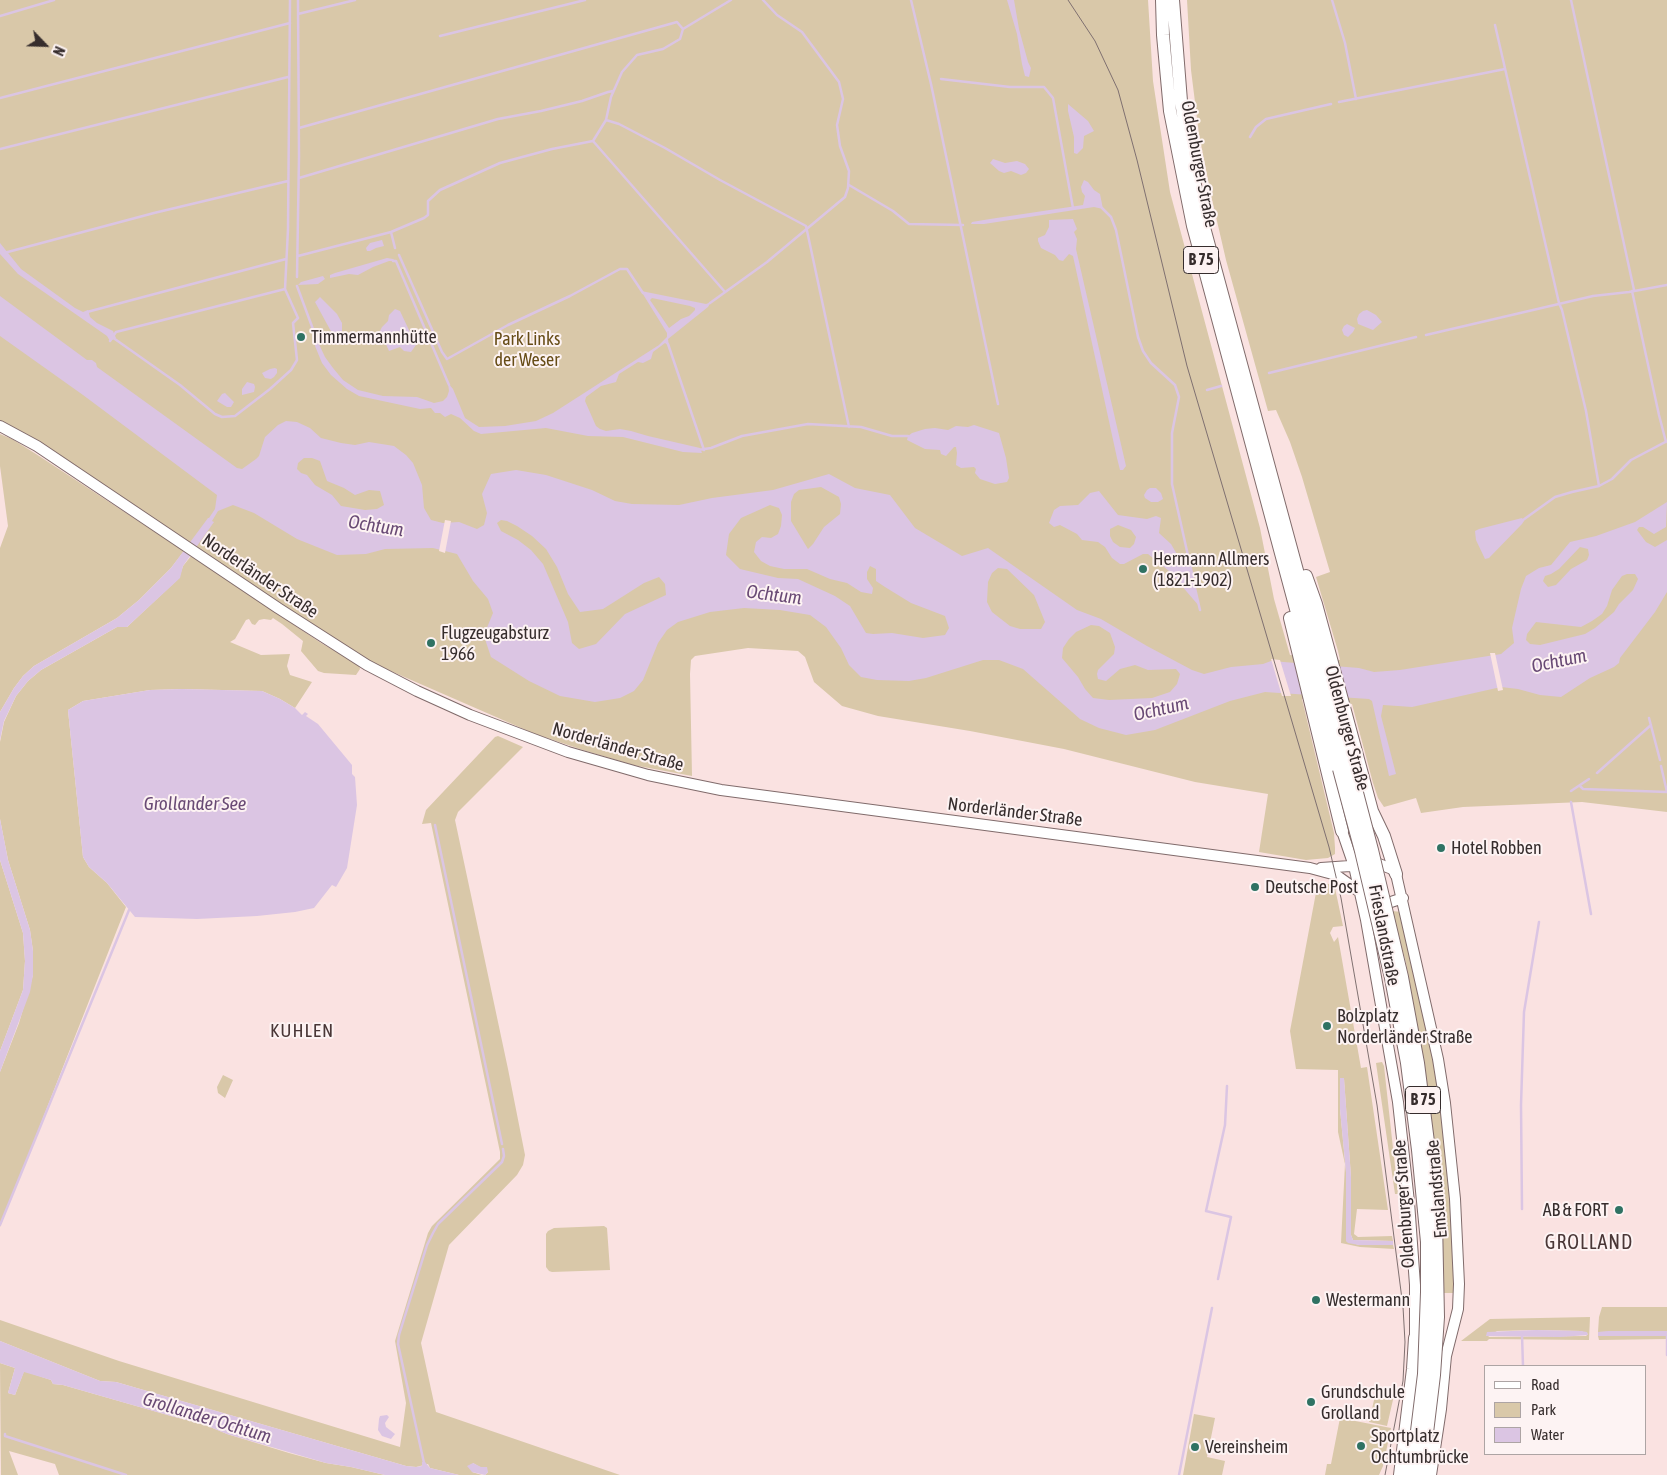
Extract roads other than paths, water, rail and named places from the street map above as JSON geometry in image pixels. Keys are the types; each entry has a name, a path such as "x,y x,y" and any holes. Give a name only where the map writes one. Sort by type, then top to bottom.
{"highway":[{"name":"Oldenburger Straße","path":"1162,0 1163,35 1170,111 1186,197 1211,298 1291,570"},
{"name":"Oldenburger Straße","path":"1173,0 1181,101 1200,213 1291,570 1345,768 1361,851 1392,978 1407,1063 1418,1150 1426,1242 1427,1292 1421,1475"},
{"path":"1291,570 1284,592 1315,658 1327,701 1387,844 1396,874"},
{"path":"1327,701 1342,831"},
{"path":"1400,1475 1415,1338"},
{"name":"Oldenburger Straße","path":"1410,1475 1421,1440"}],"street":[{"name":"Norderländer Straße","path":"0,426 38,446 320,636 400,683 497,726 594,760 648,775 721,790 1310,868 1336,875 1367,897 1382,903 1403,898"},
{"name":"Frieslandstraße","path":"1342,831 1354,866 1366,920 1398,1102 1415,1276 1415,1338"},
{"path":"1337,867 1343,849 1342,831"},
{"name":"Norderländer Straße","path":"1310,868 1379,864 1392,869 1396,874"},
{"name":"Emslandstraße","path":"1396,874 1403,898 1438,1059 1456,1199 1458,1309 1446,1356 1441,1409 1431,1475"}],"water":[{"path":"1007,0 1014,0 1019,29 1031,68 1029,77 1025,76 1017,34"},
{"path":"1068,104 1088,121 1094,131 1084,136 1083,148 1077,154 1074,153 1074,137"},
{"path":"993,159 1005,163 1017,161 1025,164 1029,169 1021,175 1011,171 1004,173 990,163"},
{"path":"1084,180 1100,194 1103,209 1094,207 984,224 971,224 972,222 1083,205 1085,196 1081,187"},
{"path":"1073,219 1077,229 1074,232 1077,239 1076,249 1126,466 1123,470 1120,470 1117,458 1073,256 1069,254 1063,261 1059,260 1055,255 1041,248 1038,241 1038,238 1045,235 1049,227 1049,220"},
{"path":"382,240 384,246 367,251 366,248 370,243"},
{"path":"0,243 21,269 75,308 83,312 88,310 90,317 113,331 116,338 110,341 107,336 18,274 0,254"},
{"path":"387,258 396,261 389,261 358,275 349,274 330,278 330,275 335,273"},
{"path":"323,276 325,279 318,284 298,285 301,282"},
{"path":"641,291 706,304 711,302 708,307 668,339 669,346 665,343 653,352 651,359 643,363 638,362 619,374 616,382 601,386 586,397 585,401 596,426 600,429 606,431 620,429 631,431 700,448 702,453 683,452 623,437 588,436 546,428 481,434 474,431 460,418 451,414 445,417 440,413 435,413 431,408 420,409 359,396 347,389 331,375 322,363 315,346 316,338 325,357 333,368 343,380 358,390 383,396 417,397 434,403 443,401 447,397 449,391 448,383 453,389 465,418 479,427 505,426 536,421 553,413 659,345 667,337 667,333","holes":["652,298 695,308 695,310 689,316 681,319 669,328 650,300"]},
{"name":"Ochtum","path":"0,296 87,360 92,360 96,363 97,367 237,468 242,469 256,459 259,456 265,437 278,425 286,421 297,422 310,428 321,438 341,443 355,445 369,442 394,446 413,463 422,485 424,508 431,520 443,523 459,522 477,529 484,525 487,513 482,494 491,474 516,470 546,475 592,490 615,501 632,504 679,505 712,498 773,490 829,474 855,488 890,495 915,528 962,556 988,548 1077,610 1101,619 1147,646 1192,670 1204,674 1231,667 1263,664 1271,661 1359,668 1374,672 1400,670 1501,654 1514,643 1512,628 1526,576 1539,568 1551,565 1570,542 1596,536 1635,522 1667,502 1666,527 1654,534 1643,527 1639,527 1637,530 1646,542 1655,547 1667,540 1667,592 1655,612 1620,658 1619,663 1590,678 1561,697 1501,687 1412,707 1383,705 1381,716 1396,774 1389,776 1372,701 1369,699 1265,692 1230,701 1155,730 1126,735 1099,728 1080,719 1023,669 999,660 983,660 926,678 909,681 877,680 861,677 849,665 841,648 826,627 810,615 780,610 744,608 710,612 678,622 667,630 658,643 643,680 634,691 620,698 595,702 560,696 529,681 491,657 486,642 486,630 493,613 488,599 473,581 457,554 433,548 385,549 366,554 337,555 297,539 254,513 233,505 218,511 212,521 214,522 183,566 180,578 127,627 117,627 41,670 28,681 16,696 4,721 0,740 0,712 23,676 34,666 117,618 139,600 171,568 209,518 215,509 217,495 0,336","holes":["304,458 320,461 327,481 355,495 369,490 380,491 384,505 377,509 365,510 341,506 332,495 315,485 307,475 297,469 298,463","821,487 839,497 841,504 840,514 824,527 808,549 791,521 791,502 794,494 799,490","770,505 779,508 782,515 778,534 771,538 762,537 756,542 754,552 761,561 770,566 784,569 807,569 830,579 847,583 861,592 872,594 873,588 867,579 867,572 870,566 876,569 876,581 911,603 945,616 949,628 945,635 923,638 892,633 866,633 850,606 835,596 798,579 778,578 740,569 726,555 729,534 741,518","501,520 507,521 532,536 546,549 557,567 568,594 580,612 603,609 644,583 659,577 665,584 666,595 625,614 596,644 579,649 572,643 568,622 543,564 531,550 501,531 497,523","1580,547 1588,549 1589,555 1587,560 1571,569 1556,585 1548,587 1543,581 1545,576 1559,569","998,568 1007,569 1034,595 1045,622 1041,629 1020,629 1010,626 992,612 987,602 988,582 992,573","1635,574 1638,579 1633,590 1614,612 1585,634 1540,645 1530,644 1526,640 1527,634 1536,622 1581,627 1592,621 1602,614 1607,606 1612,590 1622,576","1091,625 1099,626 1110,633 1115,647 1114,654 1098,670 1098,679 1106,681 1120,669 1135,665 1148,670 1176,669 1180,674 1177,684 1170,692 1152,698 1109,700 1093,698 1062,658 1063,648 1076,632"]},
{"path":"320,297 337,314 342,323 342,333 339,338 333,335 315,302"},
{"path":"395,309 400,311 416,345 411,352 404,351 400,347 389,351 380,331 388,321 389,315"},
{"path":"1367,310 1376,315 1382,322 1373,330 1358,324 1359,314"},
{"path":"1347,324 1355,328 1348,337 1344,335 1342,330"},
{"path":"275,368 277,373 274,377 271,379 265,378 262,373"},
{"path":"247,382 254,384 254,392 242,395 242,389"},
{"path":"225,393 234,402 231,407 227,407 217,401"},
{"path":"974,425 999,433 1006,458 1009,478 1007,482 995,484 980,479 975,473 976,469 974,467 961,468 956,465 956,447 946,456 941,454 940,450 925,449 907,440 908,436 912,433 925,429 948,430 956,426 968,427"},
{"path":"1150,488 1156,488 1161,493 1163,499 1158,502 1151,502 1145,498 1144,495"},
{"path":"1099,491 1118,515 1147,519 1156,516 1161,518 1159,533 1171,544 1178,556 1188,559 1199,606 1169,571 1148,554 1143,554 1124,564 1120,564 1098,542 1082,540 1077,534 1060,525 1054,527 1049,523 1054,510 1060,506 1078,505 1090,493","holes":["1118,525 1131,530 1136,537 1134,544 1130,548 1120,547 1113,542 1110,536 1110,529"]},
{"path":"1522,518 1524,521 1522,524 1489,558 1485,559 1476,540 1475,531"},
{"name":"Grollander See","path":"150,690 262,691 280,699 295,708 302,715 305,712 308,714 306,716 318,724 352,765 357,805 347,868 336,887 332,885 314,908 257,916 197,919 135,917 107,883 89,867 83,857 68,710 83,701"},
{"path":"0,819 8,860 30,930 33,951 33,975 30,992 0,1072 0,1051 23,990 25,961 23,933 0,860"},
{"path":"1340,1078 1344,1078 1351,1177 1351,1235 1353,1240 1393,1241 1393,1245 1359,1245 1346,1241 1346,1172 1340,1109"},
{"path":"1581,1331 1587,1332 1588,1335 1560,1337 1486,1336 1487,1332"},
{"path":"1667,1331 1667,1336 1598,1336 1598,1332"},
{"name":"Grollander Ochtum","path":"0,1341 100,1381 116,1382 406,1466 422,1466 422,1462 425,1462 430,1468 459,1475 385,1475 326,1463 227,1434 203,1424 63,1385 53,1384 51,1380 24,1372 15,1395 8,1393 15,1368 0,1363"},
{"path":"387,1415 389,1417 385,1423 386,1427 395,1434 391,1439 382,1436 378,1430 380,1416"},
{"path":"473,1463 481,1467 487,1467 488,1472 485,1475 472,1472 467,1466"}],"waterway":[{"path":"0,16 54,0"},
{"path":"112,337 180,385 215,414 222,417 235,416 270,389 291,370 297,360 293,323 298,318 285,289 288,229 290,0"},
{"path":"297,277 299,156 298,0"},
{"path":"298,14 355,0"},
{"path":"440,36 585,0"},
{"path":"298,256 391,232 424,218 428,215 428,201 440,190 500,163 552,149 593,141 606,120 611,97 622,72 637,55 663,49 680,39 683,29 731,0"},
{"path":"710,303 767,262 845,197 848,188 849,171 840,146 837,125 843,99 839,82 802,32 777,15 763,0"},
{"path":"911,0 931,84 998,404"},
{"path":"1332,0 1345,43 1356,99"},
{"path":"1571,0 1634,290"},
{"path":"299,128 677,22 683,29"},
{"path":"0,98 290,23"},
{"path":"1495,25 1586,411 1599,486"},
{"path":"1339,102 1505,69"},
{"path":"0,149 288,77"},
{"path":"941,79 1010,87 1044,87 1053,98 1073,208"},
{"path":"299,178 498,119 541,111 613,91"},
{"path":"1250,137 1256,127 1266,119 1331,104"},
{"path":"606,120 619,124 665,148 806,226 849,427"},
{"path":"593,141 725,292"},
{"path":"4,253 154,213 288,181"},
{"path":"849,185 893,211 909,224 963,225"},
{"path":"1102,208 1111,217 1116,230 1138,337 1143,351 1151,363 1175,385 1179,397 1172,433 1172,484 1193,578"},
{"path":"391,232 395,248"},
{"path":"399,255 442,352 447,359 508,325 570,296 620,269 627,269 643,293"},
{"path":"87,312 286,259"},
{"path":"393,261 396,261 449,385"},
{"path":"1426,335 1593,296 1667,285"},
{"path":"297,286 317,340"},
{"path":"110,341 116,332 285,289"},
{"path":"1632,291 1666,442"},
{"path":"1269,373 1416,337"},
{"path":"668,344 704,450"},
{"path":"1207,390 1221,386"},
{"path":"698,450 711,448 742,436 808,424 861,427 892,436 908,436"},
{"path":"1523,520 1555,497 1599,486 1612,479 1631,460 1667,441"},
{"path":"1194,584 1200,610"},
{"path":"1649,718 1660,760"},
{"path":"1597,773 1651,725"},
{"path":"1661,766 1667,792"},
{"path":"1571,791 1589,779"},
{"path":"1580,786 1583,789 1667,792"},
{"path":"1571,802 1591,914"},
{"path":"435,825 502,1144"},
{"path":"0,1225 129,910"},
{"path":"1522,1209 1521,1105 1524,1012 1539,922"},
{"path":"1218,1279 1231,1217 1206,1211 1225,1125 1227,1086"},
{"path":"424,1463 398,1344 399,1335 427,1245 438,1224 502,1162 504,1156 503,1149"},
{"path":"1179,1475 1212,1308"},
{"path":"1667,1334 1667,1355"},
{"path":"1522,1335 1523,1365"},
{"path":"5,1434 5,1436 126,1475"}],"tram line":[{"path":"1068,0 1095,41 1118,90 1187,366 1329,847 1341,898 1377,1105 1403,1307 1405,1342 1403,1381 1385,1475"}],"place":[{"name":"Timmermannhütte","path":"301,337"},
{"name":"Hermann Allmers (1821-1902)","path":"1143,569"},
{"name":"Flugzeugabsturz 1966","path":"431,643"},
{"name":"Hotel Robben","path":"1441,848"},
{"name":"Deutsche Post","path":"1255,887"},
{"name":"Bolzplatz Norderländer Straße","path":"1327,1026"},
{"name":"AB & FORT","path":"1619,1210"},
{"name":"Westermann","path":"1316,1300"},
{"name":"Grundschule Grolland","path":"1311,1402"},
{"name":"Sportplatz Ochtumbrücke","path":"1361,1446"},
{"name":"Vereinsheim","path":"1195,1447"}],"district":[{"name":"KUHLEN","path":"302,1031"},
{"name":"GROLLAND","path":"1589,1243"}],"park label":[{"name":"Park Links der Weser","path":"527,349"}]}
